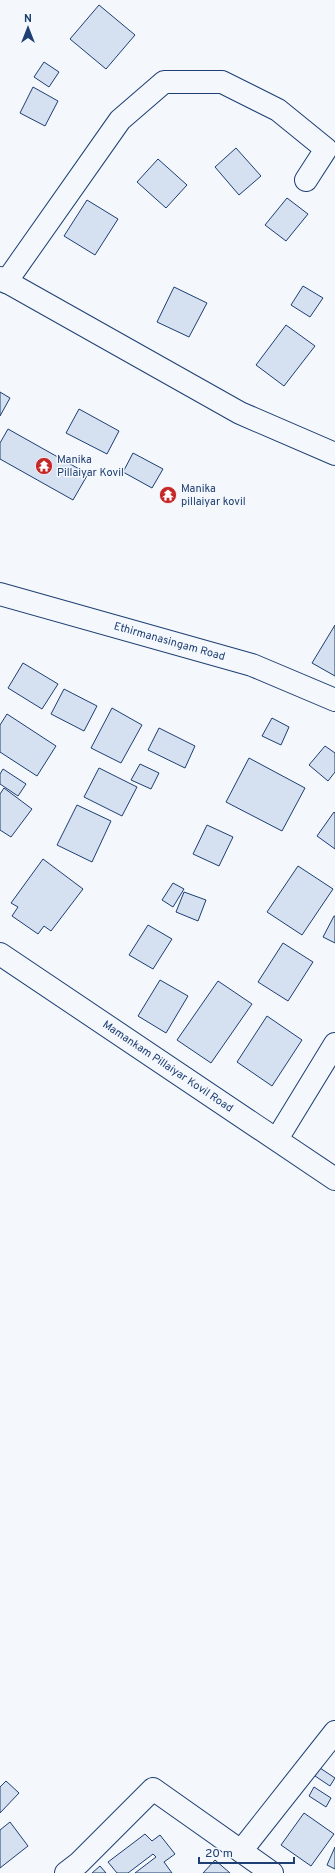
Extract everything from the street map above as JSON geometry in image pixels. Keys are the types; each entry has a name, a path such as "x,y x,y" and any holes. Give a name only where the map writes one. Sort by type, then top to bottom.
{"street":[{"path":"306,180 326,149 278,110 222,82 164,82 120,120 3,280 240,413 335,454"},
{"name":"Ethirmanasingam Road","path":"0,594 252,665 335,700"},
{"name":"Mamankam Pillaiyar Kovil Road","path":"0,954 335,1179"},
{"path":"277,1139 335,1044"},
{"path":"241,1851 335,1732"},
{"path":"66,1873 79,1863 153,1789 272,1873"}],"building":[{"path":"99,5 135,35 106,69 70,39"},
{"path":"44,62 59,72 49,87 34,77"},
{"path":"33,87 58,101 45,126 20,113"},
{"path":"236,148 261,176 239,195 215,167"},
{"path":"158,159 187,185 166,208 137,182"},
{"path":"287,198 308,214 286,241 265,225"},
{"path":"87,200 118,219 95,255 64,236"},
{"path":"303,286 323,298 310,317 291,305"},
{"path":"174,287 207,303 189,337 157,322"},
{"path":"286,325 315,346 284,386 256,365"},
{"path":"0,392 10,398 0,416"},
{"path":"79,409 119,431 107,454 66,433"},
{"name":"Manika Pillaiyar Kovil","path":"8,429 88,474 73,500 0,459 0,443"},
{"path":"133,453 163,469 152,488 123,472"},
{"path":"335,625 335,676 312,663"},
{"path":"23,663 58,684 42,709 8,688"},
{"path":"64,689 97,706 84,731 51,714"},
{"path":"112,708 142,725 121,763 91,748"},
{"path":"7,714 56,746 37,776 0,752 0,725"},
{"path":"272,718 289,727 281,745 262,736"},
{"path":"159,728 195,746 185,768 148,750"},
{"path":"325,746 335,753 335,772 328,781 309,765"},
{"path":"249,758 305,788 282,831 226,802"},
{"path":"140,764 159,773 151,789 131,780"},
{"path":"99,768 137,787 122,816 84,797"},
{"path":"3,769 26,784 18,796 0,784 0,774"},
{"path":"4,788 32,809 11,837 0,830 0,794"},
{"path":"77,805 111,821 92,862 57,845"},
{"path":"334,812 335,813 335,849 317,836"},
{"path":"207,825 233,837 219,866 193,854"},
{"path":"43,859 83,889 51,931 44,926 38,934 12,916 18,907 11,903"},
{"path":"298,866 333,889 302,935 267,912"},
{"path":"173,883 184,889 173,907 162,900"},
{"path":"184,892 206,900 198,921 176,912"},
{"path":"335,916 335,943 323,937"},
{"path":"148,925 172,939 153,969 129,955"},
{"path":"283,943 313,962 288,1001 258,982"},
{"path":"160,980 188,996 166,1033 138,1016"},
{"path":"218,981 252,1004 211,1063 177,1040"},
{"path":"267,1016 302,1040 272,1086 237,1062"},
{"path":"320,1768 335,1778 330,1786 315,1776"},
{"path":"6,1781 19,1793 0,1813 0,1787"},
{"path":"314,1787 331,1798 326,1807 309,1796"},
{"path":"304,1813 334,1834 311,1866 281,1845"},
{"path":"10,1822 28,1846 0,1868 0,1830"},
{"path":"145,1834 152,1841 160,1835 175,1854 164,1862 172,1873 135,1873 156,1857 153,1854 128,1873 117,1873 108,1862"},
{"path":"335,1847 335,1869 327,1865"},
{"path":"215,1860 230,1873 203,1873"},
{"path":"100,1866 106,1873 92,1873"}],"place":[{"name":"Manika Pillaiyar Kovil","path":"44,466"},
{"name":"Manika pillaiyar kovil","path":"168,495"}]}
